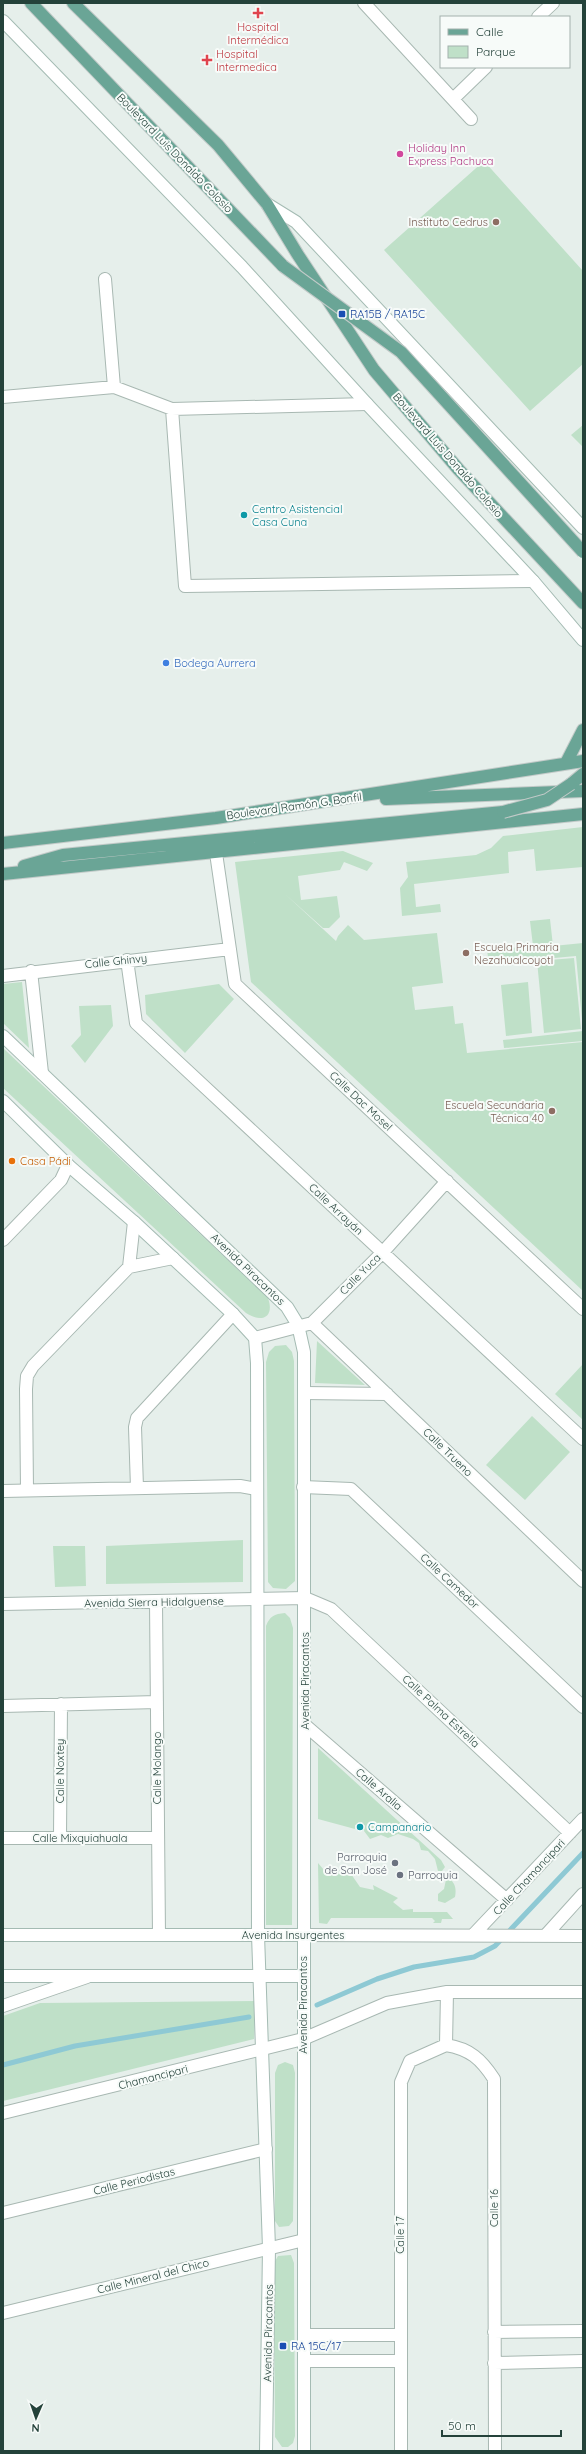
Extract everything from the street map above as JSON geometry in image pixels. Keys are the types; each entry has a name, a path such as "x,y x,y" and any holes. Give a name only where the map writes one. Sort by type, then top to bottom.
{"main road":[{"name":"Boulevard Luis Donaldo Colosio","path":"31,3 283,266 401,352 583,552"},
{"name":"Boulevard Luis Donaldo Colosio","path":"72,3 80,8 218,145 267,204 298,255 374,370 459,470 583,603"},
{"path":"566,763 583,730"},
{"name":"Boulevard Ramón G. Bonfil","path":"3,843 216,818 342,800 583,761"},
{"path":"3,874 63,855 503,812 547,800 583,774"},
{"path":"342,800 583,791"},
{"path":"3,874 583,814"}],"street":[{"path":"364,3 471,119"},
{"path":"539,16 553,3"},
{"path":"3,21 242,267 367,404 533,580 583,640"},
{"path":"453,99 485,68"},
{"path":"267,204 296,222 583,528"},
{"path":"105,279 114,387"},
{"path":"3,397 114,387 172,410 367,404"},
{"path":"172,410 185,586 533,580"},
{"name":"Calle Dac Mosel","path":"216,853 235,984 583,1309"},
{"name":"Calle Ghinvy","path":"3,976 31,971 230,949"},
{"name":"Calle Arrayán","path":"127,960 136,1023 583,1439"},
{"path":"31,971 42,1073"},
{"name":"Avenida Piracantos","path":"3,1036 287,1306 298,1325 304,1352 303,1487 305,1725 302,1935 305,2361 304,2451"},
{"path":"3,1101 68,1165 134,1222 233,1314 255,1338 298,1325 312,1323"},
{"path":"3,1240 61,1180 68,1165"},
{"name":"Calle Yuca","path":"312,1323 383,1252 447,1181"},
{"path":"129,1267 134,1222"},
{"path":"27,1490 27,1376 33,1366 129,1267 173,1258"},
{"path":"137,1488 135,1428 137,1418 233,1314"},
{"name":"Calle Trueno","path":"312,1323 583,1581"},
{"name":"Avenida Piracantos","path":"255,1338 258,1364 256,1601 258,1935 269,2248 266,2451"},
{"path":"304,1393 387,1394"},
{"path":"3,1491 240,1486 257,1489"},
{"name":"Calle Camedor","path":"303,1487 352,1489 583,1707"},
{"name":"Avenida Sierra Hidalguense","path":"3,1604 256,1601 305,1598"},
{"name":"Calle Palma Estrella","path":"305,1598 331,1609 570,1833"},
{"name":"Calle Molango","path":"156,1602 159,1935"},
{"path":"3,1706 157,1702"},
{"name":"Calle Noxtey","path":"60,1838 61,1704"},
{"name":"Calle Aralia","path":"305,1725 507,1900"},
{"name":"Calle Chamancipari","path":"480,1935 507,1900 583,1819"},
{"name":"Calle Mixquiahuala","path":"3,1838 158,1838"},
{"path":"544,1936 583,1894"},
{"name":"Avenida Insurgentes","path":"3,1935 583,1936"},
{"path":"3,1976 303,1976"},
{"path":"3,2006 90,1976"},
{"path":"303,2040 387,2003 447,1992 583,1992"},
{"path":"446,2045 447,1992"},
{"name":"Chamancipari","path":"3,2113 303,2040"},
{"name":"Calle 16","path":"446,2045 463,2048 487,2069 494,2079 495,2451"},
{"name":"Calle 17","path":"400,2451 399,2335 401,2082 410,2061 446,2045"},
{"name":"Calle Periodistas","path":"3,2213 266,2149"},
{"name":"Calle Mineral del Chico","path":"3,2313 304,2240"},
{"path":"494,2332 583,2331"},
{"path":"304,2335 399,2335"},
{"path":"305,2361 399,2360"},
{"path":"494,2363 583,2361"}],"green space":[{"path":"484,161 583,271 583,364 530,411 384,250"},
{"path":"583,425 583,447 571,435"},
{"path":"583,827 583,867 536,871 534,849 508,852 509,873 414,884 416,907 440,904 441,912 402,916 400,888 408,877 406,862 476,855 491,848 503,836"},
{"path":"343,851 373,863 367,871 344,862 340,870 298,876 301,900 337,896 340,917 329,928 323,928 285,894 336,941 338,936 348,925 364,940 437,933 443,983 412,987 415,1010 453,1006 455,1024 463,1023 467,1053 583,1042 583,1291 251,982 235,862"},
{"path":"550,919 553,946 583,943 583,1030 576,956 489,964 487,950 533,946 530,921"},
{"path":"574,958 581,1029 544,1033 537,961"},
{"path":"22,982 29,1048 3,1023 3,984"},
{"path":"528,982 532,1033 506,1036 501,985"},
{"path":"219,984 234,999 185,1053 146,1014 145,995"},
{"path":"111,1005 113,1026 85,1063 71,1046 81,1035 79,1006"},
{"path":"583,1031 583,1041 504,1048 503,1040"},
{"path":"3,1048 268,1298 270,1310 265,1317 257,1318 246,1313 3,1088"},
{"path":"317,1341 365,1385 315,1383"},
{"path":"286,1345 292,1352 294,1361 295,1581 286,1589 273,1588 268,1582 266,1362 269,1352 275,1346"},
{"path":"583,1364 583,1420 555,1394"},
{"path":"532,1416 570,1452 525,1500 486,1465"},
{"path":"243,1540 243,1582 106,1584 106,1546"},
{"path":"53,1546 85,1546 86,1586 55,1587"},
{"path":"285,1613 290,1618 293,1628 292,1925 266,1925 266,1626 273,1616"},
{"path":"318,1748 441,1860 445,1867 442,1871 438,1871 435,1859 428,1851 421,1850 419,1843 413,1839 398,1834 388,1838 381,1835 370,1839 364,1831 365,1826 362,1822 355,1825 355,1829 318,1819"},
{"path":"318,1863 324,1870 349,1871 360,1887 374,1890 373,1885 398,1898 393,1902 403,1910 413,1909 413,1912 447,1912 453,1919 442,1919 441,1923 433,1923 435,1921 432,1918 331,1918 327,1924 319,1923"},
{"path":"447,1875 454,1885 456,1893 455,1897 445,1903 438,1901 438,1894 444,1889"},
{"path":"255,2001 254,2039 3,2101 3,2016 40,2003"},
{"path":"285,2062 293,2065 295,2073 293,2221 289,2226 279,2227 275,2221 275,2073 278,2065"},
{"path":"291,2255 294,2263 295,2436 293,2443 288,2447 282,2447 275,2437 274,2263 278,2256"}],"waterway":[{"path":"317,2005 377,1979 414,1967 474,1957 495,1946 583,1853"},
{"path":"3,2065 75,2046 249,2017"}],"place":[{"name":"Hospital Intermédica","path":"258,13"},
{"name":"Hospital Intermedica","path":"207,60"},
{"name":"Holiday Inn Express Pachuca","path":"400,154"},
{"name":"Instituto Cedrus","path":"496,222"},
{"name":"RA15B / RA15C","path":"342,314"},
{"name":"Centro Asistencial Casa Cuna","path":"244,515"},
{"name":"Bodega Aurrera","path":"166,663"},
{"name":"Escuela Primaria Nezahualcoyotl","path":"466,953"},
{"name":"Escuela Secundaria Técnica 40","path":"552,1111"},
{"name":"Casa Pádi","path":"12,1161"},
{"name":"Campanario","path":"360,1827"},
{"name":"Parroquia de San José","path":"395,1863"},
{"name":"Parroquia","path":"400,1875"},
{"name":"RA 15C/17","path":"283,2346"}]}
